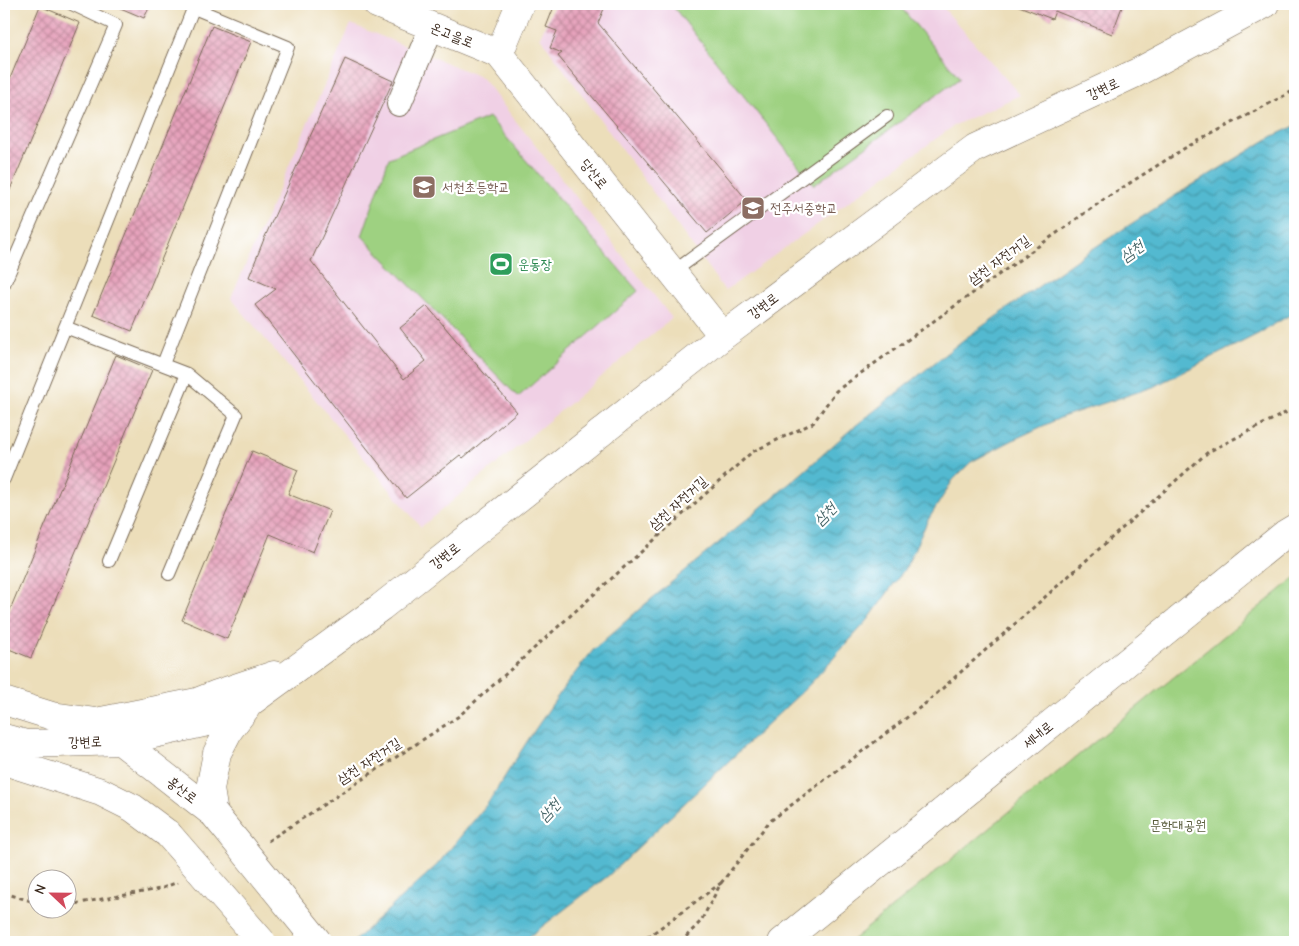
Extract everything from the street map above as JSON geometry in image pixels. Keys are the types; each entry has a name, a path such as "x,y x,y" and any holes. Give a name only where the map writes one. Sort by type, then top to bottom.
{"street":[{"name":"온고을로","path":"377,4 499,54"},
{"path":"499,54 520,4"},
{"name":"강변로","path":"4,738 26,744 122,741 221,719 252,701 381,607 723,336 975,148 1136,73 1265,4"},
{"path":"399,104 432,26"},
{"name":"당산로","path":"499,54 723,336"},
{"name":"세내로","path":"782,942 1254,559 1295,528"},
{"name":"강변로","path":"96,722 197,702 299,667"},
{"name":"홍산로","path":"4,701 52,716 96,722 122,741 214,814 318,942"},
{"path":"214,814 210,789 217,754 229,730 252,701"},
{"path":"4,761 101,792 133,808 168,834 262,942"}],"lane":[{"path":"4,284 116,25 72,4"},
{"path":"4,479 194,6 288,47 163,364"},
{"path":"673,272 887,116"},
{"path":"65,327 187,374 236,415 169,574"},
{"path":"109,560 187,374"}],"path":[{"name":"삼천 자전거길","path":"262,844 459,716 752,452 813,422 836,391 1103,200 1185,148 1295,90"},
{"path":"681,942 701,921 721,883 769,822 926,703 1208,452 1295,408"},
{"path":"78,903 160,889 186,879"},
{"path":"641,942 721,883"},
{"path":"4,893 28,900"}],"shaded area":[{"name":"전주서중학교","path":"554,4 940,4 1020,95 955,125 725,291 540,37"},
{"name":"서천초등학교","path":"351,24 481,77 672,318 421,527 231,298"}],"green space":[{"path":"671,4 898,4 960,78 814,185"},
{"name":"운동장","path":"489,117 638,291 518,397 362,236 389,158"},
{"name":"문학대공원","path":"1295,578 1295,942 850,942"}],"water":[{"name":"삼천","path":"1295,126 1295,312 1258,334 1153,387 1062,417 971,462 953,480 928,520 906,567 868,620 809,685 608,876 522,942 353,942 437,865 488,803 564,687 594,649 643,606 802,473 849,431 963,340 1083,255 1176,195 1273,136"}],"building":[{"path":"111,4 151,4 144,18"},
{"path":"555,4 558,6 559,4 606,4 598,23 747,200 707,233 558,56 562,53 550,48 557,31 546,27"},
{"path":"1014,4 1123,4 1112,34 1055,11 1052,19"},
{"path":"40,6 80,23 4,204 4,93"},
{"path":"212,26 251,42 132,331 93,315"},
{"path":"345,59 393,81 311,261 404,379 426,361 400,328 427,306 517,412 463,458 460,455 406,498 255,305 276,289 249,277 264,239"},
{"path":"116,355 152,370 31,658 4,647 4,624"},
{"path":"252,451 298,470 288,494 330,511 313,552 270,534 227,639 182,620"}],"place":[{"name":"서천초등학교","path":"424,187"},
{"name":"전주서중학교","path":"753,208"},
{"name":"운동장","path":"501,264"}]}
